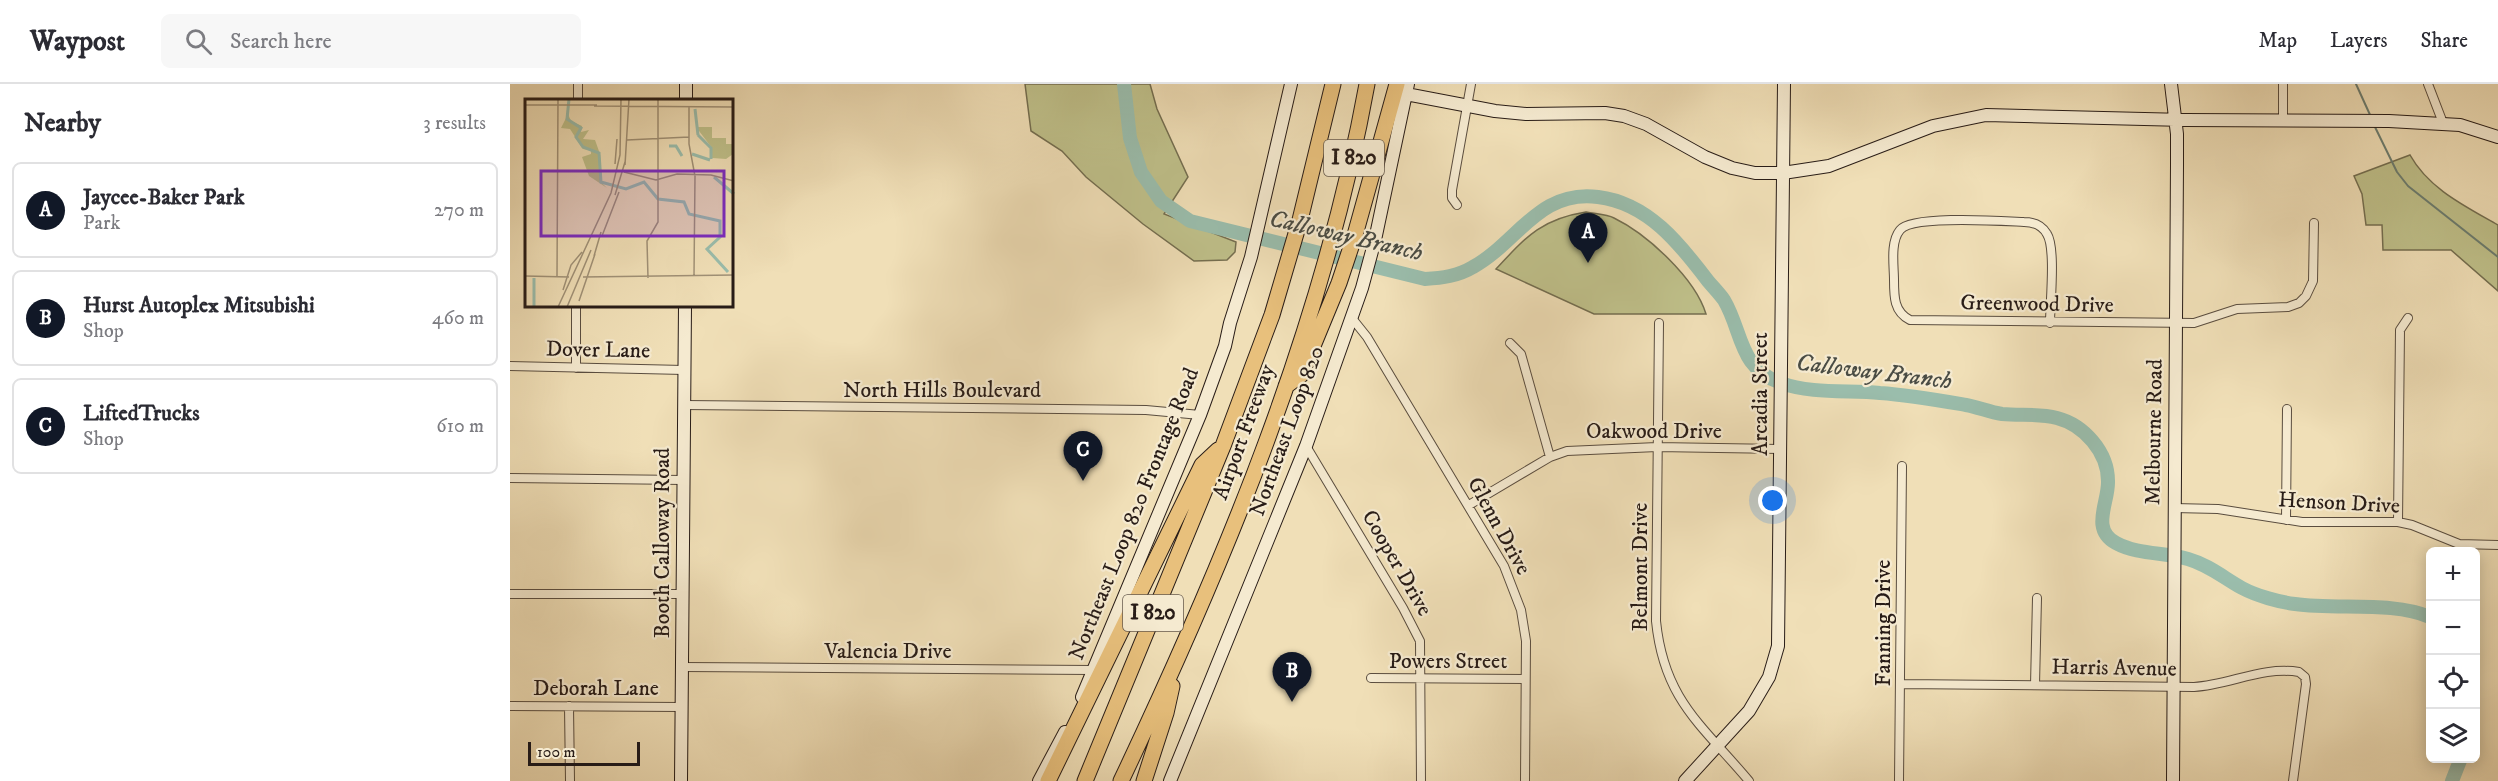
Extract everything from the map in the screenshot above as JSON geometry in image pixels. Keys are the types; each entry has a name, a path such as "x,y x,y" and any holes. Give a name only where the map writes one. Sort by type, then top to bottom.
{"highway":[{"name":"Airport Freeway","path":"1085,781 1223,446 1272,315 1300,220 1333,84"},
{"name":"Airport Freeway","path":"1121,781 1178,659 1220,561 1286,386 1335,232 1354,156 1367,84"},
{"path":"1286,386 1301,375 1339,283 1404,87"},
{"path":"1048,781 1202,465 1223,446"},
{"path":"1144,781 1166,713 1178,659"}],"street":[{"name":"Northeast Loop 820 Frontage Road","path":"1039,781 1077,708 1200,415 1225,346 1251,257 1291,84"},
{"path":"1457,205 1452,198 1452,190 1471,84"},
{"name":"Arcadia Street","path":"1685,781 1749,711 1758,698 1778,646 1784,84"},
{"name":"Melbourne Road","path":"2171,84 2175,120 2176,323 2173,781"},
{"path":"2283,84 2283,120"},
{"path":"2428,84 2443,123"},
{"path":"1404,87 1467,106 1526,114 1624,116 1646,124 1705,157 1732,168 1755,173 1829,166 1933,126 1986,115 2443,123 2477,129 2498,137"},
{"name":"Northeast Loop 820","path":"1170,781 1306,446 1362,288 1375,240 1404,87"},
{"name":"Greenwood Drive","path":"2050,322 2051,242 2046,231 2029,222 1920,221 1906,224 1897,235 1894,250 1894,296 1900,313 1910,320 2050,322 2194,323 2237,309 2277,309 2299,303 2310,290 2313,281 2314,223"},
{"path":"576,308 576,368"},
{"name":"Booth Calloway Road","path":"681,781 685,308"},
{"name":"Glenn Drive","path":"1351,317 1367,337 1469,505 1504,566 1521,610 1526,641 1525,781"},
{"path":"2398,522 2400,330 2408,318"},
{"name":"Belmont Drive","path":"1659,322 1656,621 1658,642 1666,670 1680,702 1716,746 1749,781"},
{"path":"1510,343 1521,354 1550,458"},
{"name":"Dover Lane","path":"510,366 684,370"},
{"name":"North Hills Boulevard","path":"684,405 1172,410 1200,415"},
{"path":"2286,520 2287,409"},
{"name":"Cooper Drive","path":"1306,446 1420,641 1421,781"},
{"name":"Oakwood Drive","path":"1469,505 1550,458 1567,451 1585,448 1657,447 1781,449"},
{"name":"Fanning Drive","path":"1899,781 1902,466"},
{"path":"510,478 684,480"},
{"name":"Henson Drive","path":"2174,508 2218,510 2319,523 2398,522 2459,544 2498,545"},
{"path":"510,594 683,594"},
{"path":"2035,686 2037,598"},
{"name":"Valencia Drive","path":"682,667 1093,670"},
{"name":"Harris Avenue","path":"1901,684 2212,686 2262,672 2300,672 2305,677 2304,695 2293,781"},
{"name":"Powers Street","path":"1371,678 1525,679"},
{"name":"Deborah Lane","path":"510,706 682,707"},
{"path":"569,706 570,781"}],"green space":[{"path":"1025,84 1150,84 1157,109 1188,177 1164,214 1236,242 1235,252 1227,260 1194,261 1143,224 1086,177 1062,151 1031,131"},
{"path":"2410,155 2427,178 2437,187 2498,225 2498,291 2451,250 2383,250 2382,225 2366,225 2362,194 2354,176"},
{"path":"1586,212 1614,218 1655,246 1692,286 1706,314 1594,314 1496,269 1535,231 1557,219"}],"waterway":[{"name":"Calloway Branch","path":"1124,84 1130,138 1141,172 1161,201 1190,221 1425,279 1450,276 1473,267 1489,257 1544,209 1560,201 1577,197 1598,197 1616,201 1647,216 1686,253 1724,300 1749,359 1767,376 1781,383 1805,389 1902,395 1966,405 2002,414 2057,418 2085,433 2093,441 2104,460 2108,489 2102,523 2108,537 2116,543 2133,550 2196,562 2248,591 2275,600 2311,606 2382,607 2426,616"},
{"path":"2356,84 2371,117"},
{"path":"2374,125 2397,172 2408,186 2498,257"},
{"name":"Calloway Branch","path":"2452,781 2459,763"}],"place":[{"name":"Jaycee-Baker Park","path":"1588,263"},
{"name":"LiftedTrucks","path":"1083,481"},
{"name":"Hurst Autoplex Mitsubishi","path":"1292,702"}]}
